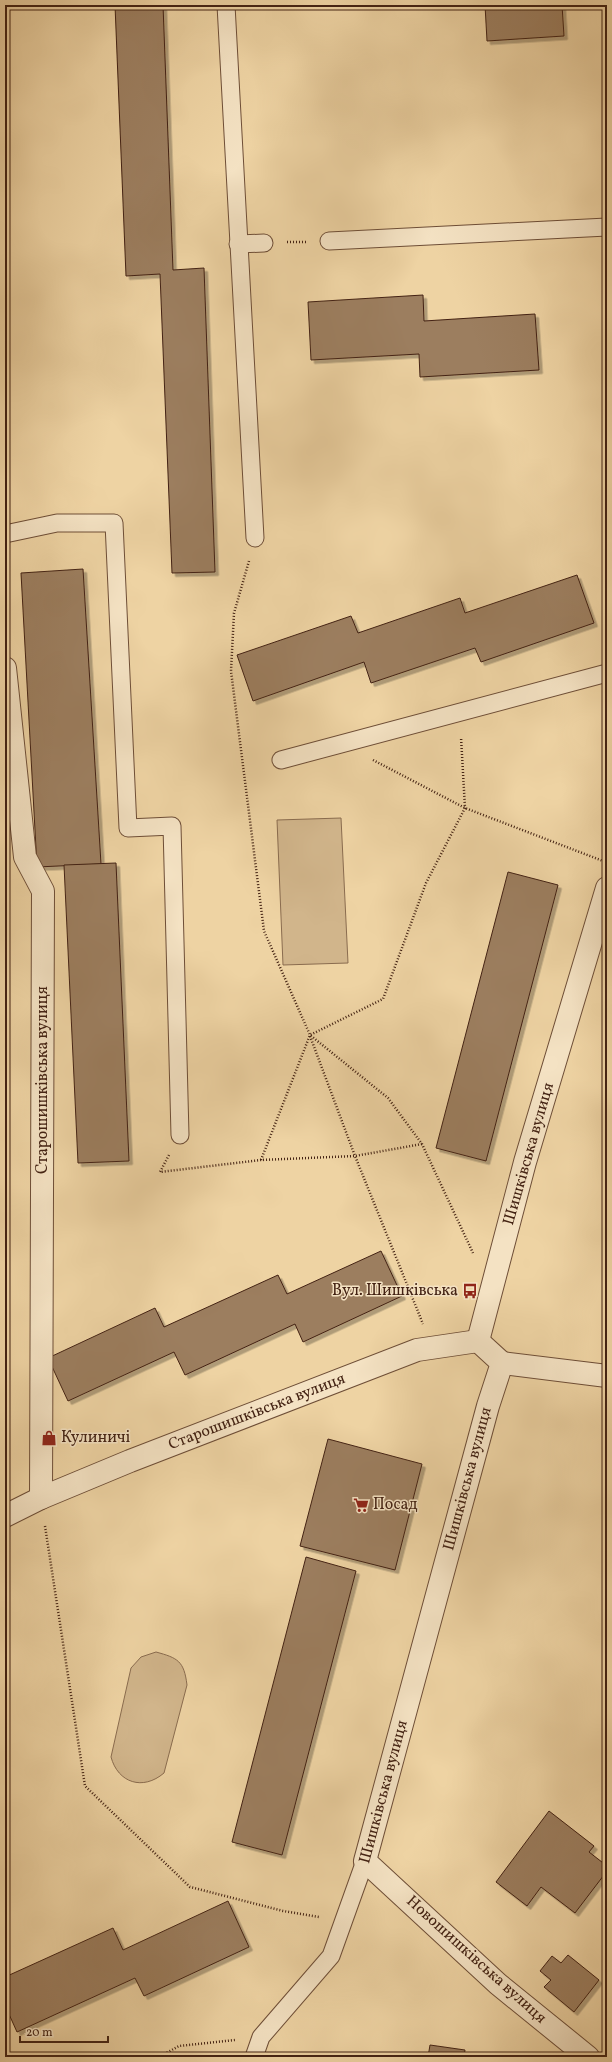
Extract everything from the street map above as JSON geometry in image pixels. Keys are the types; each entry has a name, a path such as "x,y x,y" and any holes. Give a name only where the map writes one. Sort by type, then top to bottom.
{"street":[{"name":"Старошишківська вулиця","path":"5,668 25,857 44,891 41,1498"},
{"name":"Шишківська вулиця","path":"478,1341 525,1162 607,888"},
{"name":"Старошишківська вулиця","path":"5,1516 41,1498 130,1461 417,1350 478,1341"},
{"path":"478,1341 502,1363 607,1376"},
{"name":"Шишківська вулиця","path":"366,1861 488,1406 502,1363"},
{"name":"Новошишківська вулиця","path":"366,1861 498,1984 588,2057"}],"lane":[{"path":"226,5 238,244 256,538"},
{"path":"329,241 607,227"},
{"path":"238,244 264,243"},
{"path":"5,534 57,523 114,523 128,828 172,826 180,1135"},
{"path":"281,760 607,673"},
{"name":"Шишківська вулиця","path":"254,2057 261,2037 331,1956 366,1861"}],"path":[{"path":"264,243 329,241"},
{"path":"256,538 234,613 231,671 264,931 310,1035 355,1156 433,1348"},
{"path":"261,1160 310,1035 383,999 426,882 465,808 460,712"},
{"path":"341,744 465,808 607,863"},
{"path":"310,1035 388,1098 422,1144 475,1256"},
{"path":"180,1135 160,1172 261,1160 355,1156 422,1144"},
{"path":"41,1498 86,1786 190,1888 283,1911 343,1921"},
{"path":"159,2057 179,2046 261,2037"}],"shaded area":[{"path":"341,818 348,963 283,965 277,820"},
{"path":"156,1652 170,1656 179,1662 184,1671 187,1685 164,1773 156,1779 148,1782 132,1782 119,1773 114,1766 111,1757 131,1668 141,1657"}],"building":[{"path":"115,5 163,5 173,270 204,268 215,572 172,573 160,274 126,276"},
{"path":"485,5 562,5 564,36 487,41"},
{"path":"423,295 424,321 535,314 539,370 420,377 419,354 311,360 308,302"},
{"path":"83,569 101,864 37,867 21,573"},
{"path":"577,575 594,623 481,662 475,648 371,683 364,662 253,701 237,655 351,616 358,633 460,598 465,613"},
{"path":"116,863 129,1161 78,1163 64,865"},
{"path":"508,872 558,885 486,1161 436,1148"},
{"path":"381,1251 402,1296 303,1342 295,1324 185,1375 174,1352 68,1401 48,1358 155,1308 164,1327 278,1275 287,1294"},
{"name":"Посад","path":"328,1439 422,1464 395,1570 300,1546"},
{"path":"306,1557 356,1571 282,1855 232,1842"},
{"path":"549,1811 594,1846 589,1852 607,1866 607,1871 575,1913 541,1887 527,1906 496,1882"},
{"path":"228,1901 249,1947 144,1996 135,1978 17,2032 8,2012 5,2013 5,1977 113,1928 123,1950"},
{"path":"568,1955 599,1980 574,2012 544,1987 551,1980 540,1971 552,1956 561,1963"},
{"path":"430,2045 465,2050 464,2057 428,2057"}],"place":[{"name":"Вул. Шишківська","path":"470,1291"},
{"name":"Кулиничі","path":"49,1438"},
{"name":"Посад","path":"361,1505"}]}
